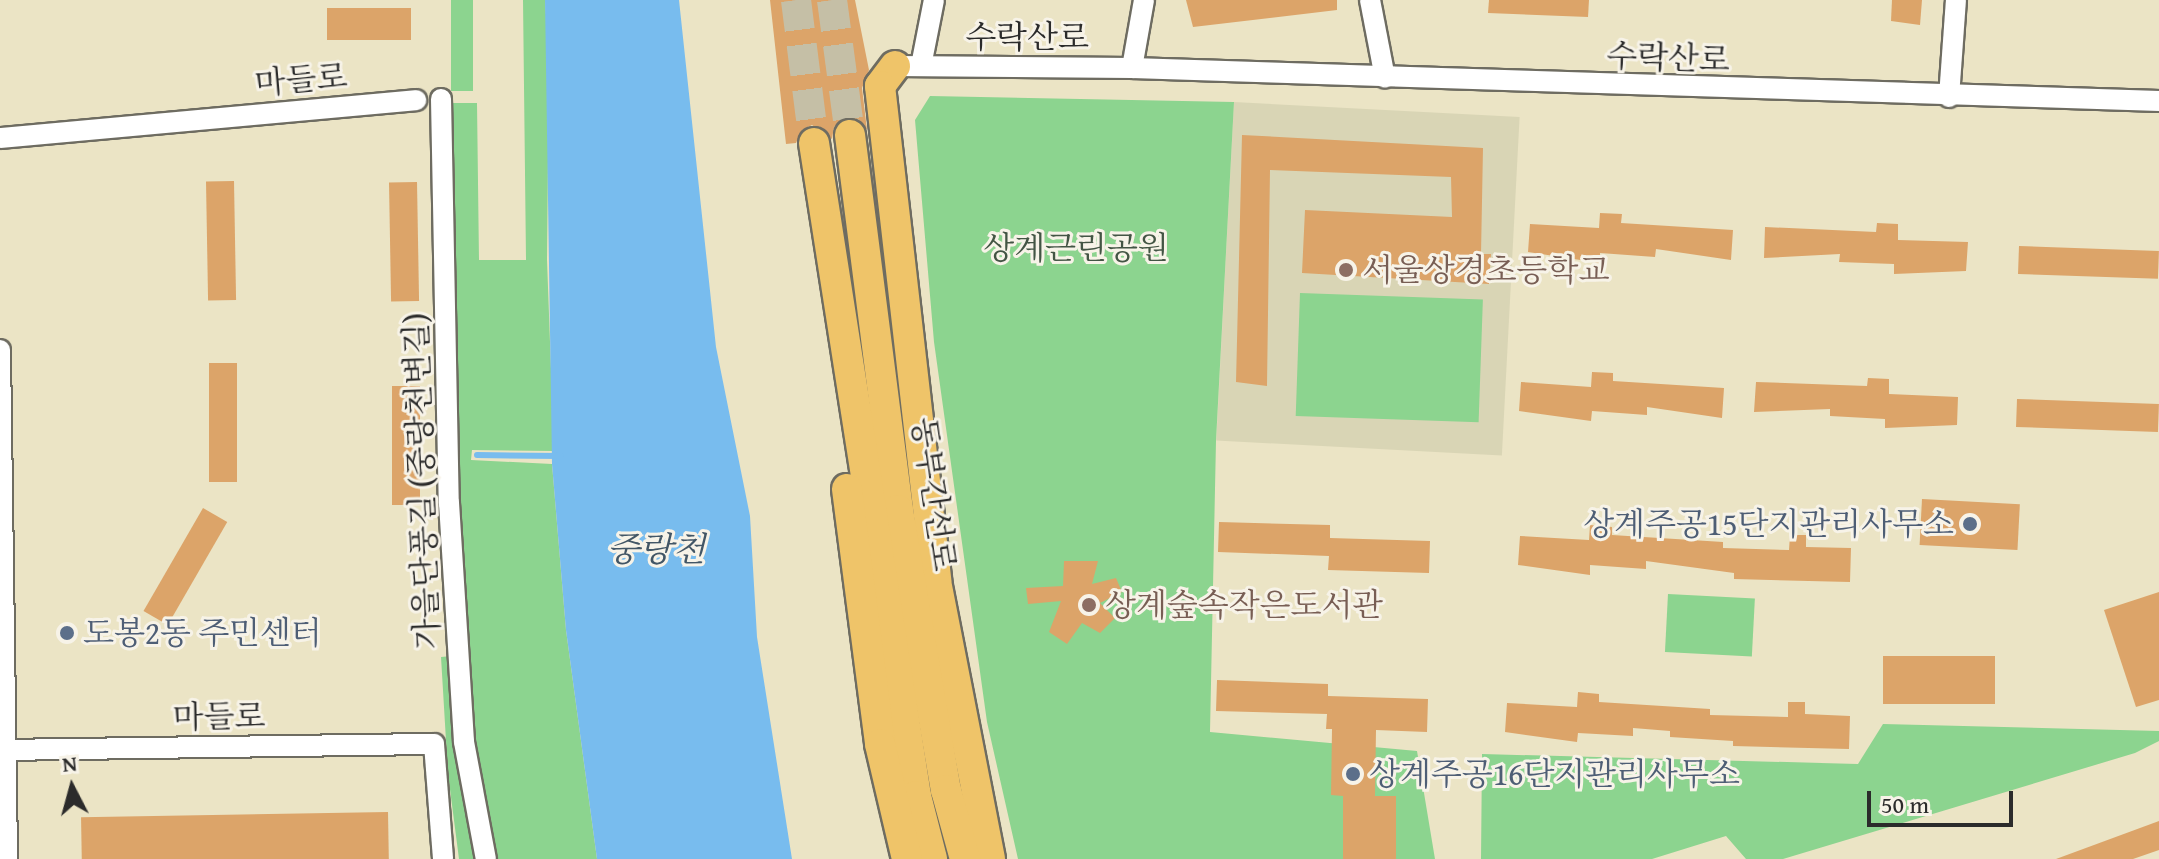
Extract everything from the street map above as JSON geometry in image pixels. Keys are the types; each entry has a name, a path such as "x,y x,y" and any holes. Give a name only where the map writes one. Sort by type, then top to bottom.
{"highway":[{"path":"908,66 880,86 936,581 990,859"},
{"name":"동부간선로","path":"850,135 898,510 946,790 965,859"},
{"name":"동부간선로","path":"814,143 828,252 914,781 932,859"},
{"path":"828,252 837,414 880,744 907,859"}],"street":[{"name":"수락산로","path":"934,0 908,66 1132,68 1949,97 2159,101"},
{"name":"수락산로","path":"1132,68 1144,0"},
{"path":"1370,0 1385,78"},
{"path":"1949,97 1956,0"},
{"name":"가을단풍길 (중랑천변길)","path":"441,99 449,503 464,742 486,859"},
{"name":"마들로","path":"0,138 416,100"},
{"path":"0,350 3,750 7,859"},
{"name":"마들로","path":"3,750 434,744 443,859"}],"shaded area":[{"path":"1234,102 1520,117 1502,456 1216,441"}],"green space":[{"path":"451,0 473,0 473,91 451,91"},
{"path":"523,0 545,0 549,59 547,260 554,451 472,450 471,460 552,464 566,630 597,859 459,859 448,774 441,657 463,655 451,103 477,103 479,260 526,260"},
{"name":"상계근린공원","path":"930,96 1234,102 1216,441 1210,732 1417,751 1435,859 1018,859 987,722 934,342 915,120"},
{"path":"1300,293 1483,299 1479,422 1296,416"},
{"path":"1668,594 1755,599 1752,656 1665,652"},
{"path":"1883,724 2159,731 2159,741 2135,753 1783,859 1746,859 1726,836 1652,859 1481,859 1482,754 1858,764"}],"water":[{"name":"중랑천","path":"545,0 679,0 716,347 750,516 757,637 792,859 597,859 566,630 552,464"}],"building":[{"path":"770,0 855,0 869,70 862,88 867,130 858,119 847,117 834,127 832,139 812,125 802,130 796,143 786,144"},
{"path":"1186,0 1337,0 1337,10 1193,27"},
{"path":"1489,0 1589,0 1588,17 1488,13"},
{"path":"1892,0 1922,0 1920,25 1891,21"},
{"path":"327,8 411,8 411,40 327,40"},
{"name":"서울상경초등학교","path":"1242,135 1483,148 1481,254 1491,254 1489,284 1302,273 1305,210 1452,217 1451,177 1270,170 1267,386 1236,382"},
{"path":"206,181 234,181 236,300 208,300"},
{"path":"389,182 417,182 419,301 391,301"},
{"path":"1600,213 1622,214 1621,223 1733,230 1731,260 1656,249 1655,257 1600,253 1600,263 1528,252 1530,224 1599,228"},
{"path":"1877,223 1898,224 1898,240 1968,242 1966,271 1894,274 1894,264 1839,262 1840,254 1764,258 1765,227 1876,232"},
{"path":"2019,246 2159,251 2158,279 2018,274"},
{"path":"209,363 237,363 237,482 209,482"},
{"path":"1592,372 1613,373 1613,381 1724,388 1722,418 1647,407 1647,415 1592,411 1591,421 1519,411 1521,382 1591,387"},
{"path":"1868,378 1889,379 1889,394 1958,397 1957,425 1885,428 1885,419 1830,416 1830,409 1754,412 1756,382 1867,386"},
{"path":"392,386 420,386 420,505 392,505"},
{"path":"2017,399 2159,404 2158,432 2016,427"},
{"name":"상계주공15단지관리사무소","path":"1922,499 2020,504 2017,550 1920,545"},
{"path":"203,508 227,522 168,625 144,611"},
{"path":"1219,522 1330,525 1330,538 1430,541 1429,573 1328,570 1329,556 1218,552"},
{"path":"1590,525 1612,527 1612,535 1723,542 1723,548 1789,550 1790,535 1806,535 1806,547 1851,548 1850,582 1734,579 1734,573 1646,561 1646,569 1590,565 1590,575 1518,565 1520,536 1589,540"},
{"path":"1064,561 1098,561 1092,584 1116,578 1122,592 1100,603 1115,618 1100,633 1082,623 1067,644 1049,632 1061,601 1028,604 1026,588 1063,586"},
{"path":"2159,592 2159,700 2136,707 2104,610"},
{"path":"1883,656 1995,656 1995,704 1883,704"},
{"path":"1217,680 1328,684 1328,696 1428,699 1427,732 1376,730 1375,796 1396,796 1396,859 1343,859 1343,796 1331,795 1332,729 1326,729 1327,714 1216,711"},
{"path":"1578,692 1599,694 1599,702 1710,709 1710,715 1788,717 1788,702 1805,702 1805,714 1850,716 1849,749 1733,746 1733,741 1670,737 1670,731 1633,728 1633,736 1578,733 1577,742 1505,732 1507,703 1577,707"},
{"path":"388,812 389,859 82,859 81,817"},
{"path":"2159,821 2159,850 2133,859 2056,859"}],"waterway":[{"path":"477,455 561,456"}],"tunnel":[{"path":"796,0 814,143"},
{"path":"832,0 850,135"}],"place":[{"name":"서울상경초등학교","path":"1346,270"},
{"name":"상계주공15단지관리사무소","path":"1970,524"},
{"name":"상계숲속작은도서관","path":"1089,605"},
{"name":"도봉2동 주민센터","path":"67,633"},
{"name":"상계주공16단지관리사무소","path":"1353,774"}]}
